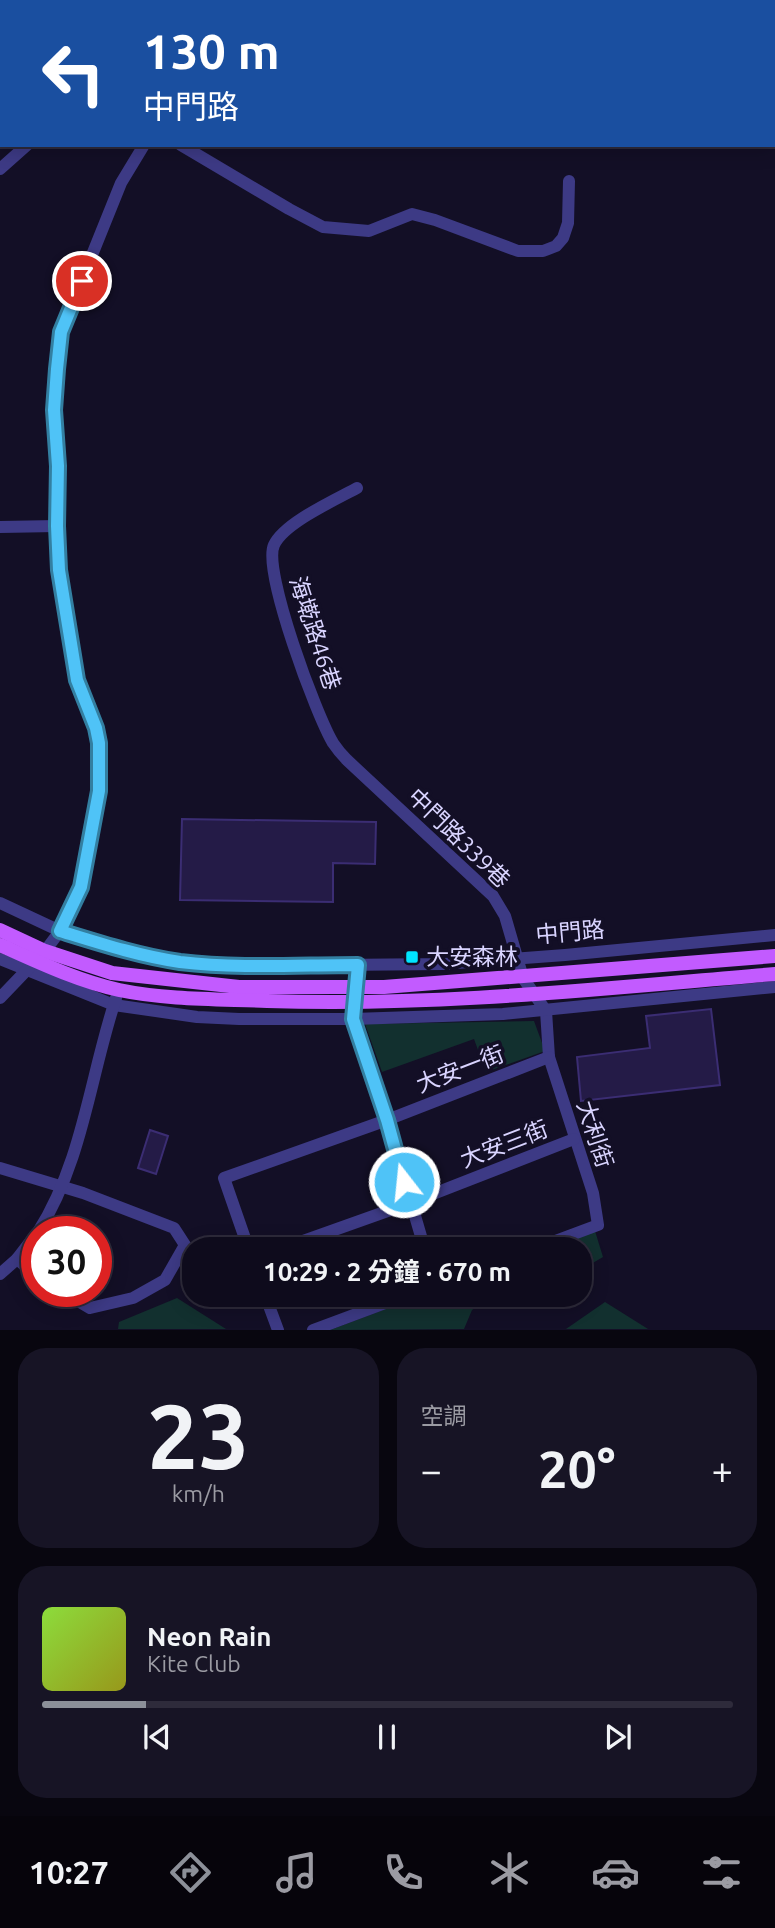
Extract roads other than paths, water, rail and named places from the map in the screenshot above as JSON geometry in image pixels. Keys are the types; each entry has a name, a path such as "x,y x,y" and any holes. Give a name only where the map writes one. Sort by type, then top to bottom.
{"main road":[{"name":"中門路","path":"0,930 35,961 112,973 239,986 384,988 775,956"},
{"name":"中門路","path":"0,945 35,961 119,990 191,998 354,1003 535,994 775,974"}],"street":[{"path":"0,169 25,147"},
{"path":"0,998 60,931 81,887 99,791 99,743 96,728 77,680 59,570 58,466 54,410 61,332 121,183 143,147"},
{"path":"184,147 323,227 369,231 412,214 518,251 543,251 556,246 564,238 568,223 569,181"},
{"name":"海墘路46巷","path":"318,710 278,594 271,558 274,544 287,529 357,488"},
{"path":"0,527 57,526"},
{"name":"中門路339巷","path":"318,710 334,744 346,760 493,896 505,916 523,978 546,1011"},
{"name":"中門路","path":"0,903 60,931 137,953 180,961 238,966 443,964 771,935"},
{"path":"771,935 775,956"},
{"name":"中門路","path":"0,959 35,961 114,1005 197,1017 353,1019 546,1011 775,987"},
{"path":"358,965 353,1019 387,1120 421,1237"},
{"path":"46,1216 62,1187 90,1101 119,990"},
{"name":"大利街","path":"546,1011 548,1057 593,1193 598,1225 566,1237"},
{"name":"大安一街","path":"244,1237 224,1178 387,1120 548,1057"},
{"name":"大安三街","path":"315,1237 574,1139"},
{"path":"0,1168 174,1227 185,1245 165,1280 133,1298 112,1303"},
{"path":"0,1274 21,1254"},
{"path":"17,1259 21,1262"},
{"path":"270,1307 278,1329"},
{"path":"313,1329 374,1307"}],"place":[{"name":"大安森林","path":"412,957"}]}
